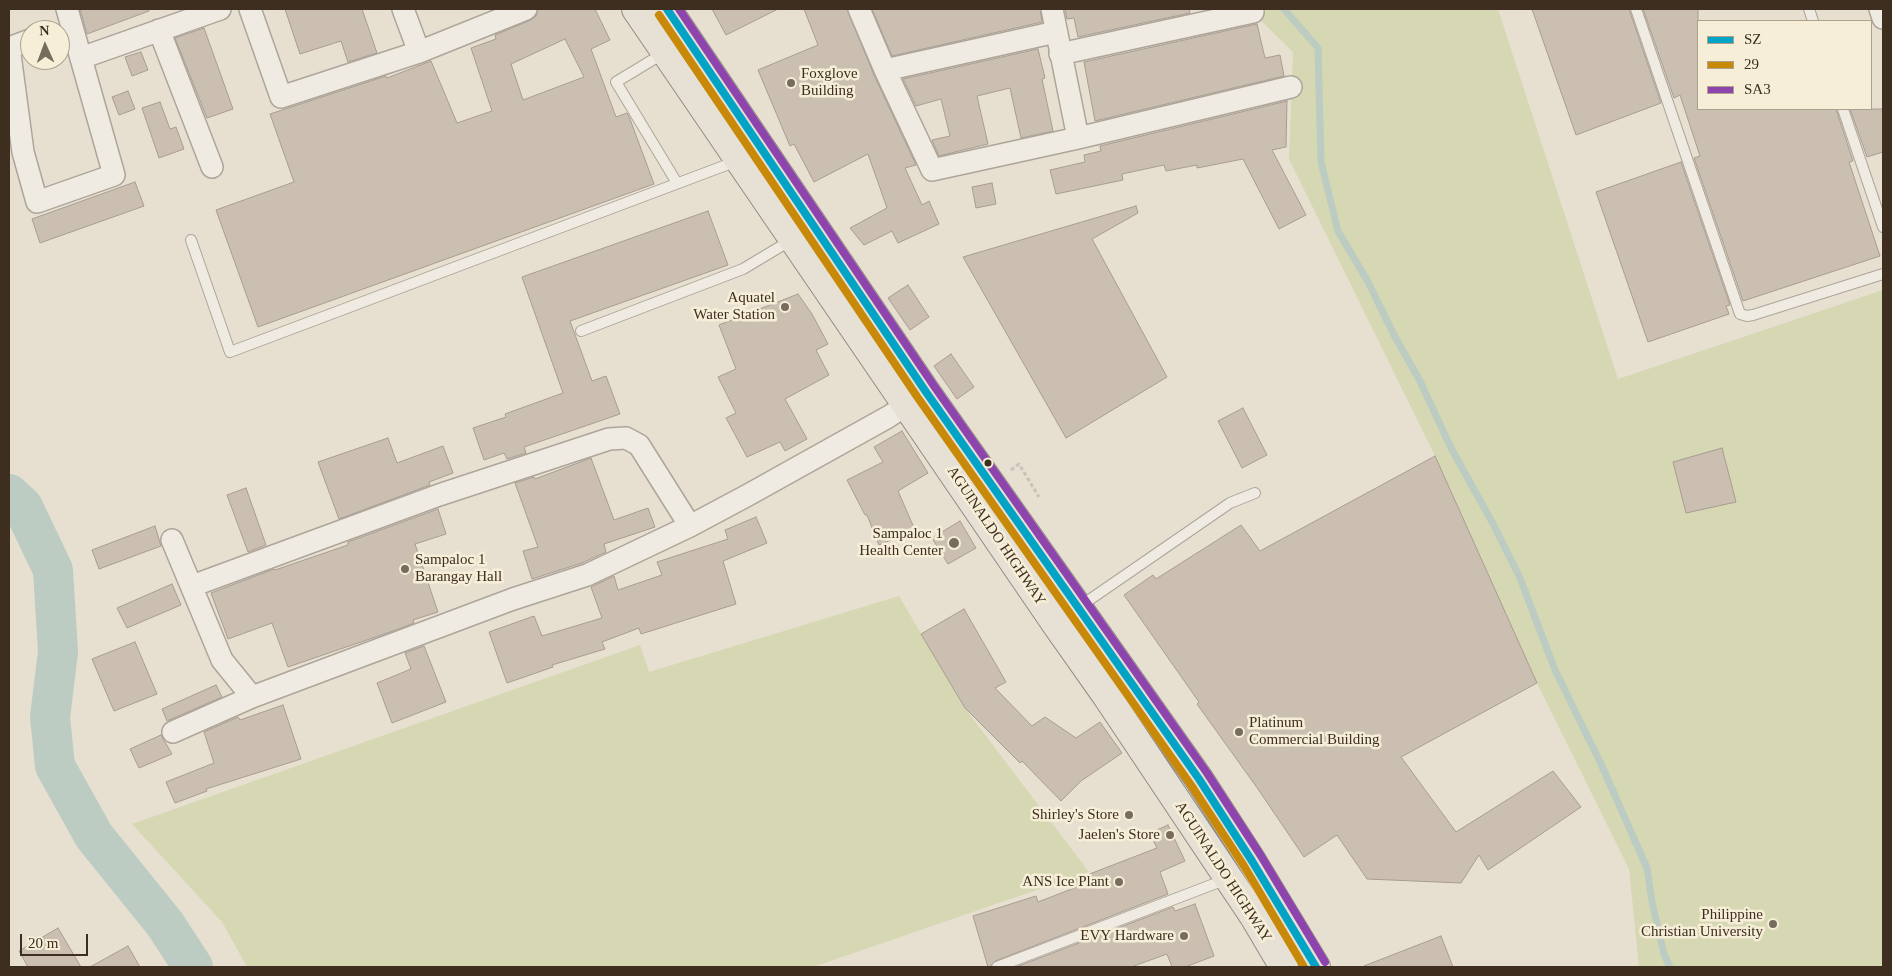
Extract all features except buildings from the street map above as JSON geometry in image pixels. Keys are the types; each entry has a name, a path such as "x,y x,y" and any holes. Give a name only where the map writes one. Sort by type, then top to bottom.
{"main road":[{"name":"AGUINALDO HIGHWAY","path":"636,9 740,159 805,233"},
{"name":"AGUINALDO HIGHWAY","path":"667,9 805,233 917,398 1056,624 1106,695 1255,918 1284,967"},
{"name":"AGUINALDO HIGHWAY","path":"917,398 1078,608 1199,779 1316,967"},
{"path":"1255,918 1279,906"}],"street":[{"path":"81,58 220,9"},
{"path":"250,9 280,97 419,52 526,9"},
{"path":"403,9 419,52"},
{"path":"859,9 885,70 932,170 1078,138 1291,87"},
{"path":"1052,9 1078,138"},
{"path":"1880,9 1883,18"},
{"path":"1060,54 1252,12"},
{"path":"159,30 212,167"},
{"path":"885,70 1056,32"},
{"path":"9,48 23,152 37,202 114,175 81,58 70,33"},
{"path":"173,732 252,697 513,599 587,575 690,526 748,495 917,398"},
{"path":"192,586 447,493 609,439 626,438 639,445 690,526"},
{"path":"172,540 222,660 252,697"}],"lane":[{"path":"1636,9 1740,314 1753,315 1883,274"},
{"path":"666,52 616,82 677,183"},
{"path":"1843,110 1883,227"},
{"path":"191,240 230,352 740,159"},
{"path":"581,331 743,268 805,233"},
{"path":"1056,624 1230,503 1255,493"},
{"path":"997,967 1228,878"}],"path":[{"path":"1019,464 1039,497"}],"green space":[{"path":"1249,9 1498,9 1618,379 1883,290 1883,967 1639,967 1629,869 1537,683 1435,456 1289,159 1293,52"},
{"path":"899,596 964,707 1089,872 813,967 247,967 222,922 132,824 640,645 649,672"}],"waterway":[{"path":"1284,9 1318,48 1321,162 1338,231 1368,282 1395,337 1419,379 1451,448 1492,522 1520,578 1555,670 1601,764 1647,868 1652,902 1664,954 1670,967"},
{"path":"9,494 23,507 53,570 58,652 50,717 55,766 94,836 165,924 193,967"}],"transit line":[{"name":"SZ","path":"667,9 926,392 1199,779 1252,861 1316,967"},
{"name":"SA3","path":"679,9 934,386 1207,773 1261,856 1325,962"},
{"name":"29","path":"659,15 918,398 1191,785 1244,866 1304,967"}],"place":[{"name":"Foxglove Building","path":"791,83"},
{"name":"Aquatel Water Station","path":"785,307"},
{"name":"Sampaloc 1 Health Center","path":"954,543"},
{"name":"Sampaloc 1 Barangay Hall","path":"405,569"},
{"name":"Platinum Commercial Building","path":"1239,732"},
{"name":"Shirley's Store","path":"1129,815"},
{"name":"Jaelen's Store","path":"1170,835"},
{"name":"ANS Ice Plant","path":"1119,882"},
{"name":"Philippine Christian University","path":"1773,924"},
{"name":"EVY Hardware","path":"1184,936"}]}
